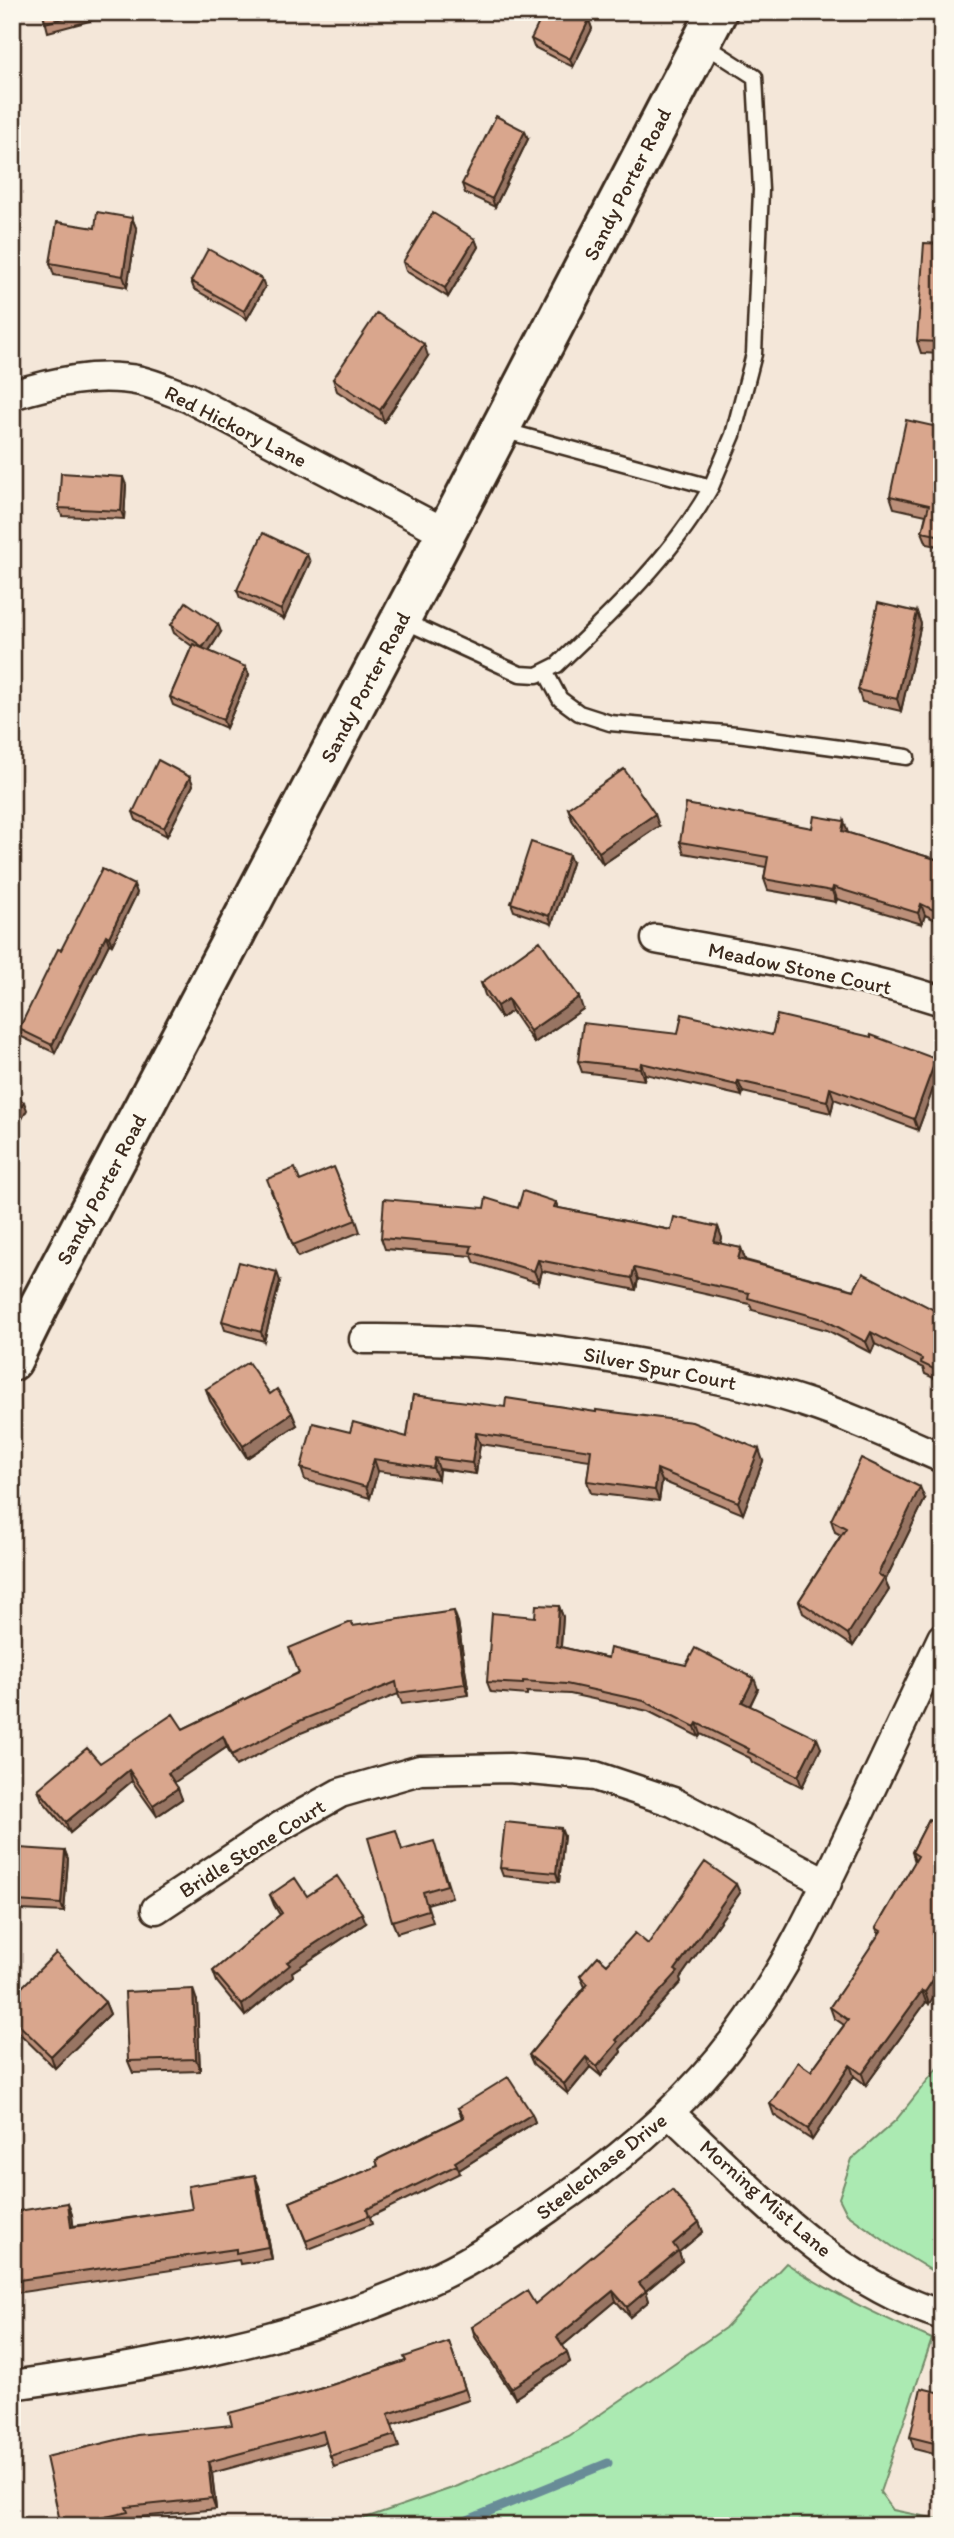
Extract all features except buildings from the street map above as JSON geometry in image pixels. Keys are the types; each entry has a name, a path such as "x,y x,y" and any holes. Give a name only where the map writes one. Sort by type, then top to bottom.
{"street":[{"name":"Sandy Porter Road","path":"12,1361 45,1293 446,533 709,27"},
{"name":"Red Hickory Lane","path":"12,395 50,384 86,378 143,382 187,397 446,533"},
{"name":"Meadow Stone Court","path":"656,939 824,971 942,1001"},
{"name":"Silver Spur Court","path":"364,1339 505,1343 594,1354 742,1383 851,1418 942,1458"},
{"name":"Steelechase Drive","path":"12,2385 104,2372 250,2342 351,2311 440,2276 493,2246 603,2170 670,2113 736,2038 786,1963 827,1883 942,1638"},
{"name":"Bridle Stone Court","path":"156,1909 281,1826 340,1793 420,1770 509,1768 595,1776 673,1801 827,1883"},
{"name":"Morning Mist Lane","path":"670,2113 788,2224 849,2270 918,2307 942,2315"}],"lane":[{"path":"400,619 520,674 545,671 557,665 580,644 661,558 695,515 711,487 733,435 754,354 761,190 755,77 709,27"},
{"path":"500,429 711,487"},
{"path":"545,671 560,699 579,713 610,723 737,734 907,757"}],"green space":[{"path":"942,2062 942,2277 847,2214 839,2198 852,2159 896,2120"},
{"path":"786,2263 839,2295 932,2339 880,2492 893,2510 942,2520 942,2526 342,2526 458,2486 569,2436 725,2328"}],"waterway":[{"path":"453,2526 608,2463"}]}
